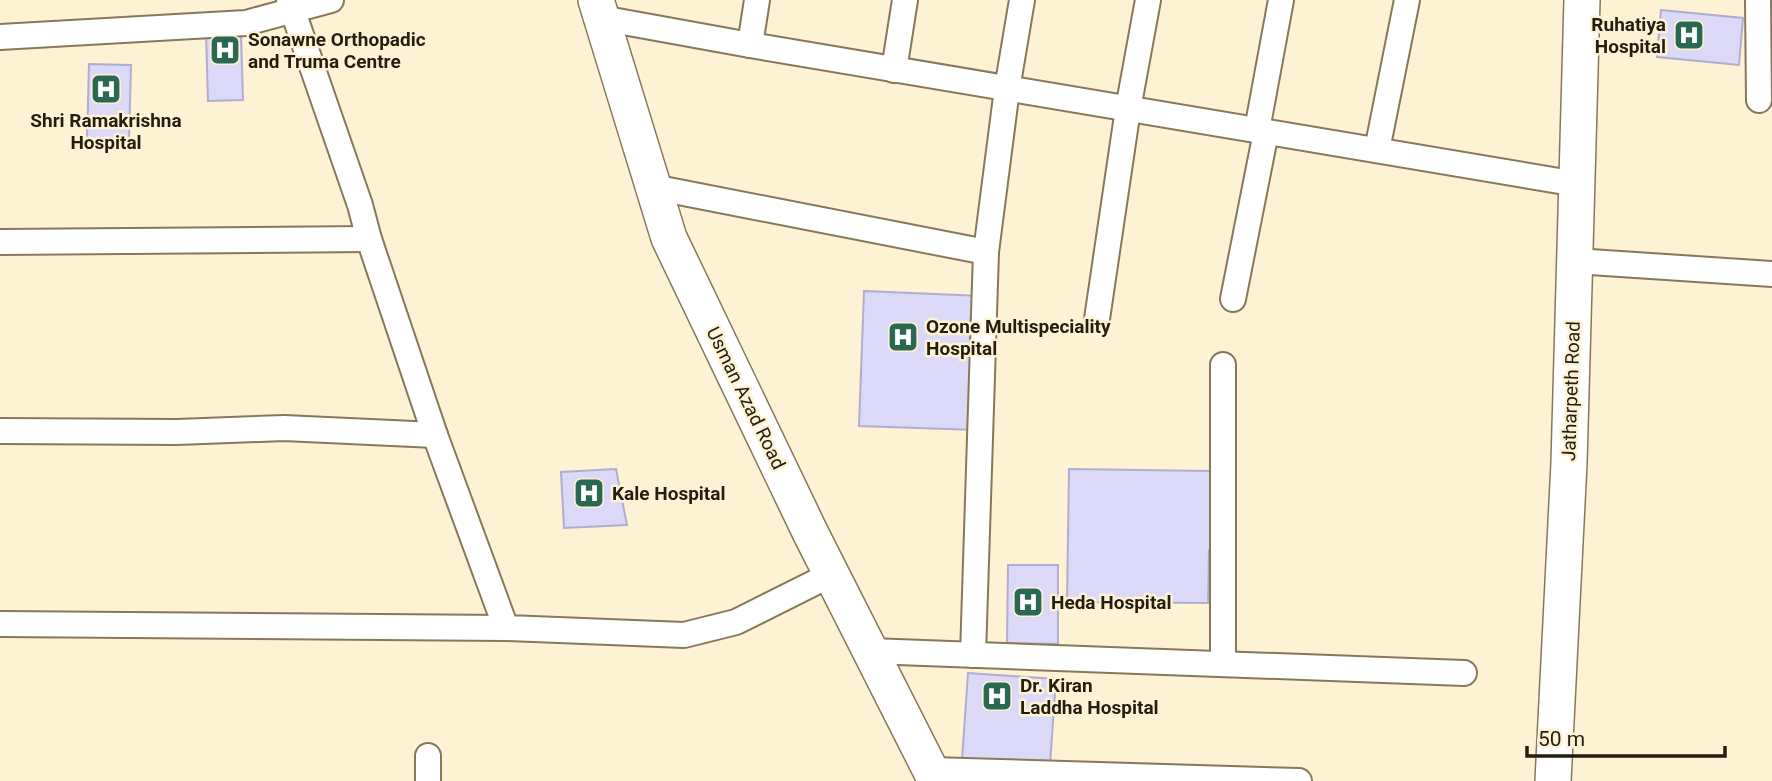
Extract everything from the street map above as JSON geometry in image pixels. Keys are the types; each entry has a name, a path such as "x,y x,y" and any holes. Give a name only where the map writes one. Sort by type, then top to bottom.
{"main road":[{"name":"Jatharpeth Road","path":"1553,781 1569,463 1582,0"},
{"name":"Usman Azad Road","path":"598,9 669,238 832,575 933,776"}],"street":[{"path":"0,37 246,23 290,6 331,0"},
{"path":"750,45 757,0"},
{"path":"894,70 905,0"},
{"path":"972,655 986,251 1007,89 1022,0"},
{"path":"1097,319 1128,109 1148,0"},
{"path":"1233,299 1281,0"},
{"path":"1377,150 1407,0"},
{"path":"1758,0 1759,100"},
{"path":"290,6 360,205 435,435 506,628"},
{"path":"598,9 750,45 1577,184"},
{"path":"653,187 986,251"},
{"path":"0,242 369,239"},
{"path":"1575,261 1772,274"},
{"path":"1223,365 1223,664"},
{"path":"0,430 177,432 284,428 435,435"},
{"path":"0,624 506,628 684,635 736,622 832,575"},
{"path":"870,651 1464,673"},
{"path":"428,756 428,781"},
{"path":"933,776 1298,781"}],"building":[{"path":"1661,10 1743,18 1739,65 1657,57"},
{"path":"241,33 243,100 208,101 206,34"},
{"path":"89,64 131,65 129,141 87,139"},
{"path":"864,291 981,296 976,430 859,426"},
{"path":"616,469 627,525 564,528 561,472"},
{"path":"1069,469 1211,471 1210,511 1215,512 1215,550 1209,550 1208,603 1067,602"},
{"path":"1008,565 1058,565 1058,644 1007,643"},
{"path":"968,673 1056,679 1050,765 962,759"}],"place":[{"name":"Ruhatiya Hospital","path":"1689,35"},
{"name":"Sonawne Orthopadic and Truma Centre","path":"225,50"},
{"name":"Shri Ramakrishna Hospital","path":"106,89"},
{"name":"Ozone Multispeciality Hospital","path":"903,337"},
{"name":"Kale Hospital","path":"589,493"},
{"name":"Heda Hospital","path":"1028,602"},
{"name":"Dr. Kiran Laddha Hospital","path":"997,696"}]}
